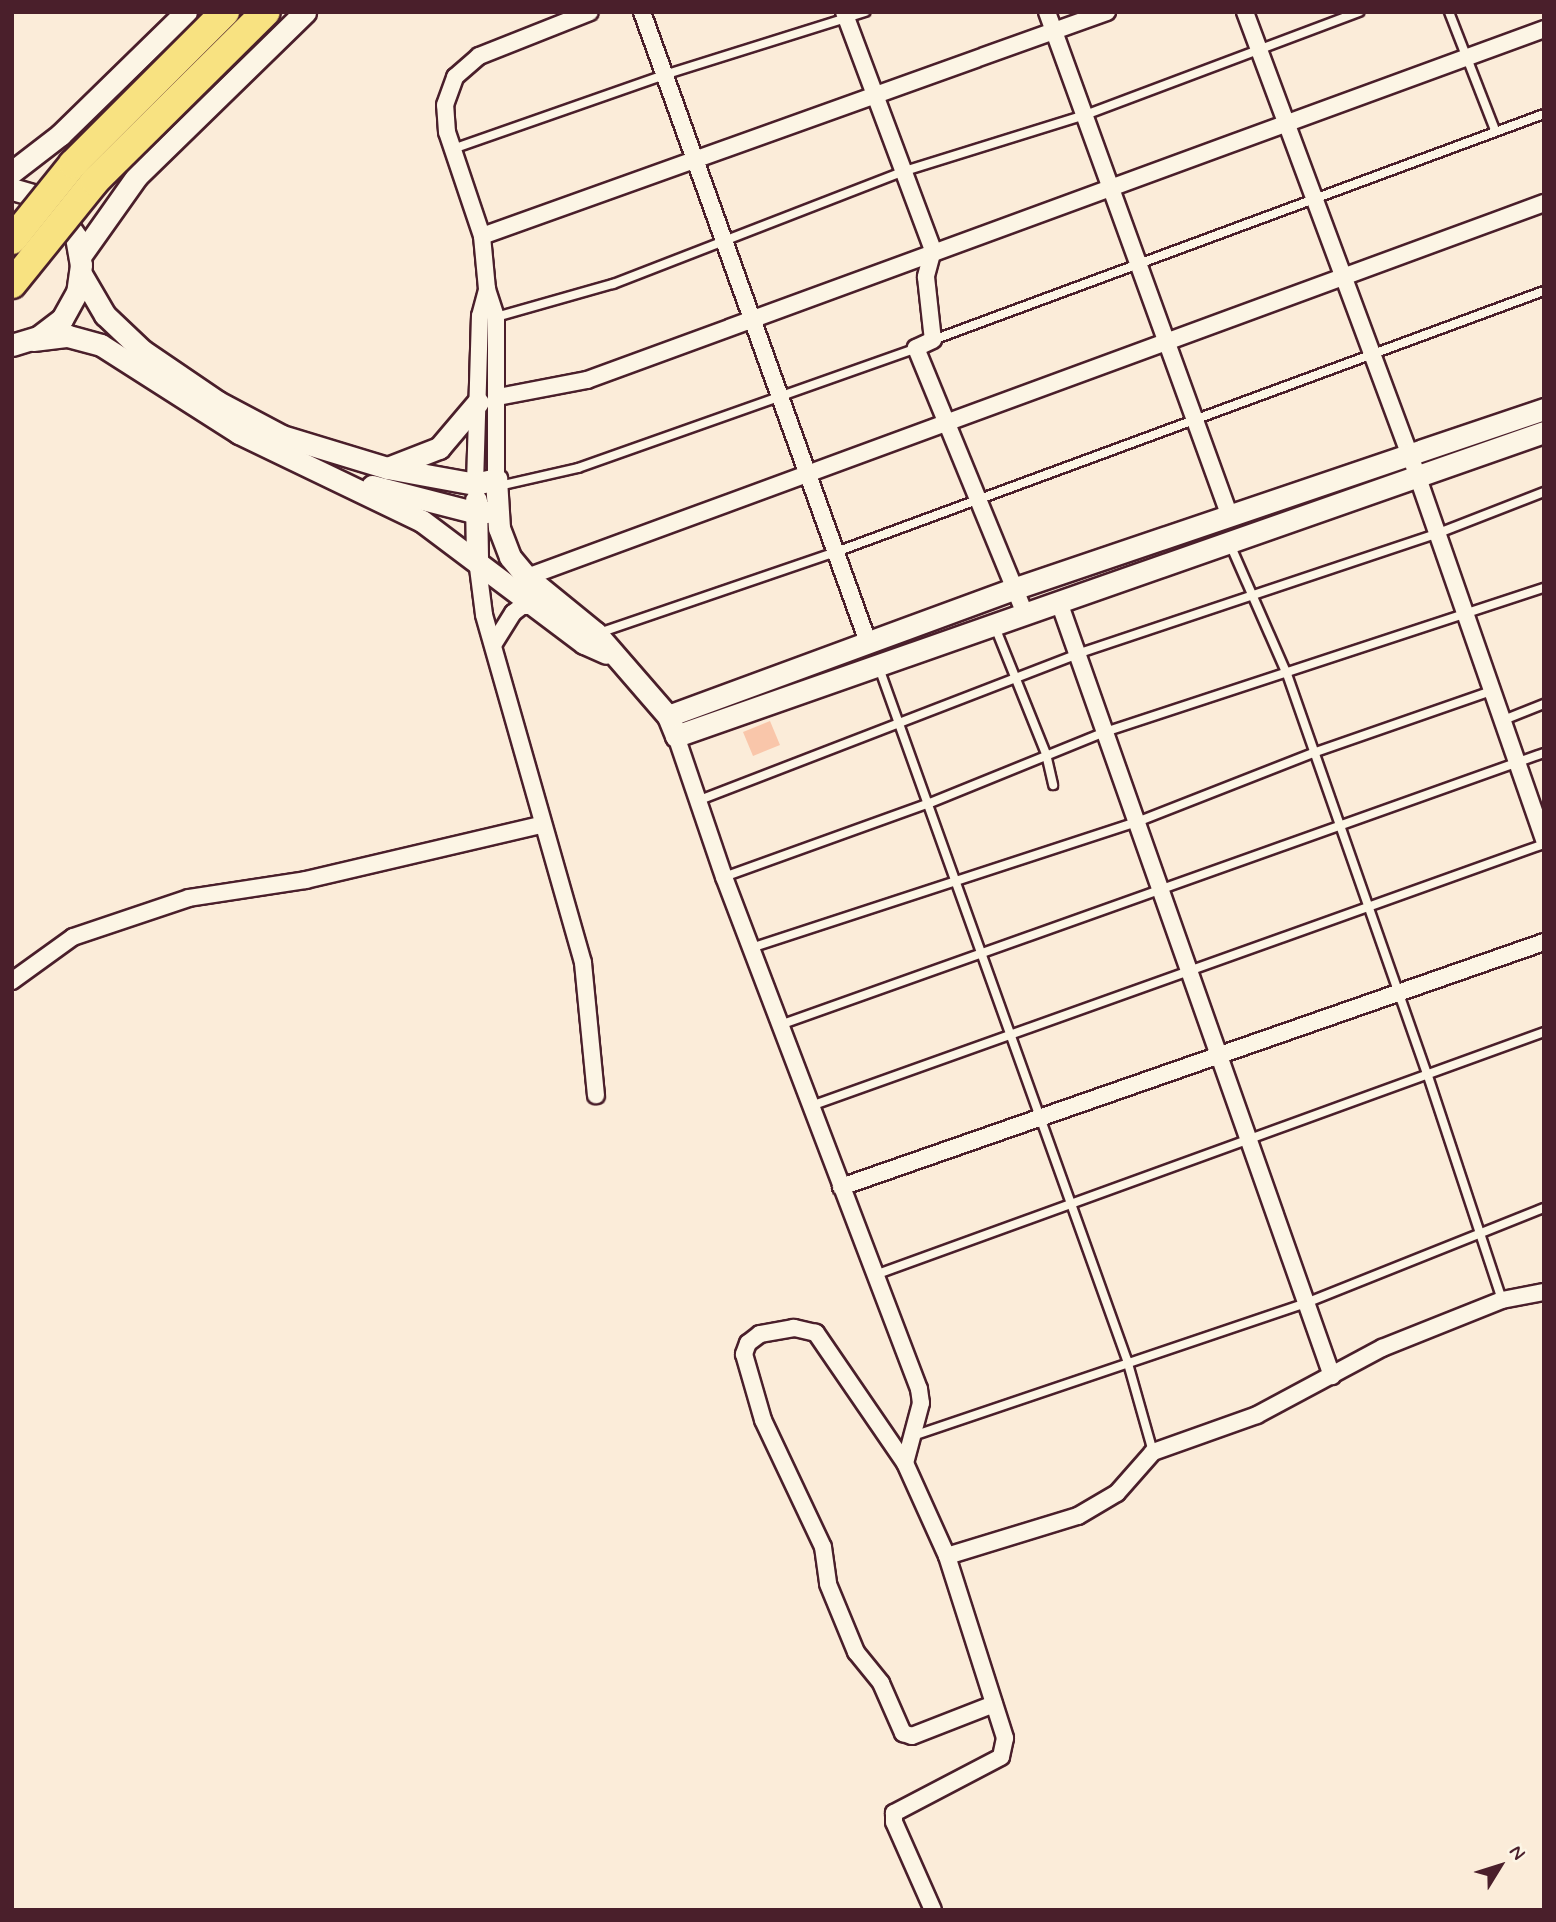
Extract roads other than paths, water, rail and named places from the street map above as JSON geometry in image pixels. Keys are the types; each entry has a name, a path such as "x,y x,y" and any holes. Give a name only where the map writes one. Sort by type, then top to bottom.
{"highway":[{"path":"12,240 73,164 225,12"},
{"path":"12,284 95,181 266,12"}],"street":[{"path":"12,173 60,135 186,12"},
{"path":"23,342 66,314 81,265 137,176 305,12"},
{"path":"590,12 548,20 480,56 455,78 445,105 453,149 482,236 487,289 496,317 488,399 475,484 504,544 527,577 596,633 613,656 668,716 779,1025 919,1389 921,1403 905,1463"},
{"path":"642,12 874,655"},
{"path":"1047,12 1229,514"},
{"path":"482,236 695,161 875,92 1107,12"},
{"path":"1245,12 1409,452 1544,842"},
{"path":"845,16 933,250 926,277 933,340 916,348 1025,614"},
{"path":"387,468 439,448 488,399 567,386 933,250 1112,189 1463,55 1544,29"},
{"path":"12,189 40,197 59,212 73,232 81,265 97,304 124,334 207,395 282,436 387,468 475,484 496,483"},
{"path":"527,577 1544,203"},
{"path":"487,289 480,316 496,483 477,560 478,593 541,825 583,962 596,1095"},
{"path":"23,342 68,336 101,345 220,422 343,479 422,521 584,643 613,656"},
{"path":"676,736 874,655 1016,588 1409,452 1544,409"},
{"path":"668,716 1025,614 1544,432"},
{"path":"343,479 487,512"},
{"path":"1059,601 1332,1376"},
{"path":"493,645 513,613 537,606"},
{"path":"12,981 72,937 189,898 306,880 541,825"},
{"path":"841,1187 1544,942"},
{"path":"947,1556 1078,1516 1118,1493 1153,1452 1257,1415 1382,1348 1502,1300 1544,1292"},
{"path":"933,1910 894,1822 894,1813 1001,1757 1004,1738 994,1704 947,1556 905,1463 816,1334 794,1328 760,1334 748,1343 744,1354 763,1420 823,1547 828,1584 856,1652 881,1683 903,1733 912,1736 994,1704"}],"lane":[{"path":"453,149 664,75 845,16 865,12"},
{"path":"496,317 613,284 723,239 905,171 1085,115 1260,52 1359,12"},
{"path":"1449,12 1463,55 1495,130"},
{"path":"933,340 1315,201 1495,130 1544,114"},
{"path":"596,633 836,552 1544,291"},
{"path":"496,483 578,468 916,348"},
{"path":"697,800 1077,654 1436,534 1544,492"},
{"path":"1229,542 1287,674 1338,826 1427,1073 1502,1300"},
{"path":"724,877 930,803 1105,732 1287,674 1463,612 1544,588"},
{"path":"994,624 1046,754 1054,785"},
{"path":"874,655 930,803 1039,1118 1127,1360 1153,1452"},
{"path":"751,948 1137,822 1313,753 1491,691"},
{"path":"1501,720 1544,704"},
{"path":"779,1025 1544,753"},
{"path":"811,1106 1544,842"},
{"path":"875,1275 1544,1032"},
{"path":"910,1437 1127,1360 1306,1303 1544,1208"}]}
